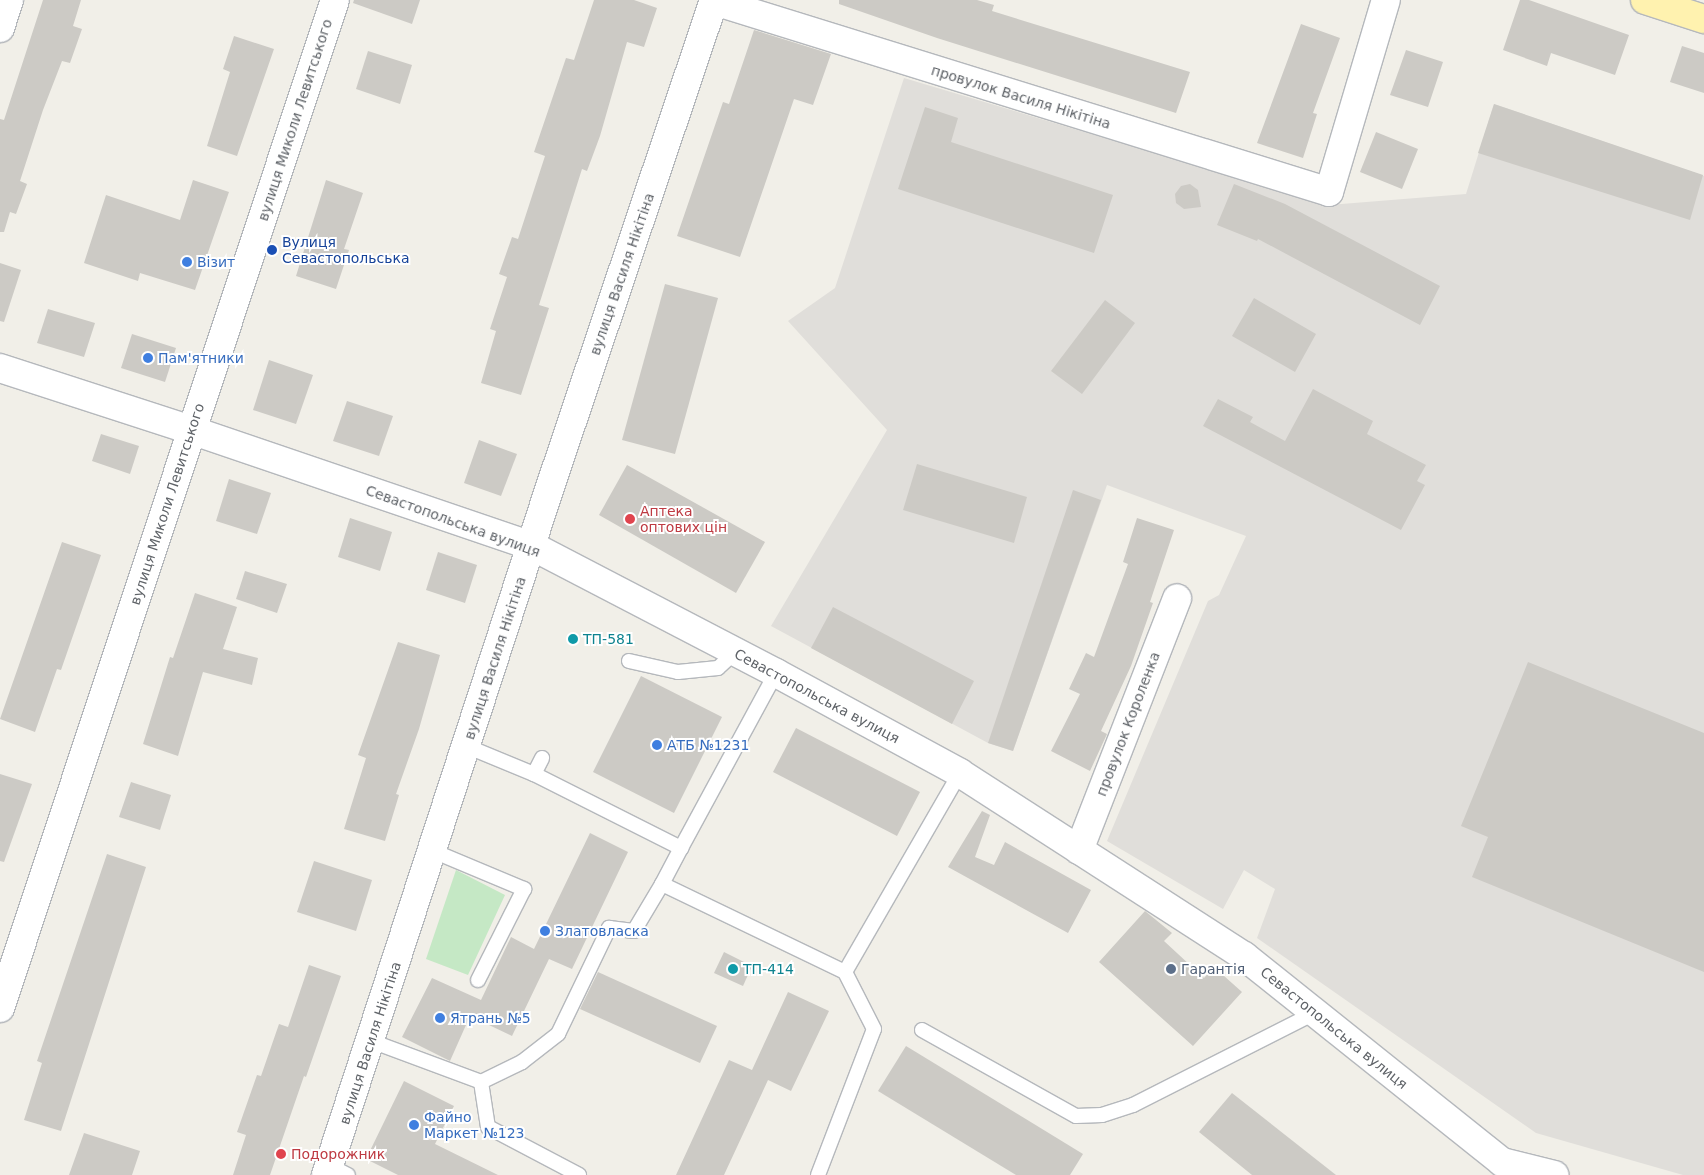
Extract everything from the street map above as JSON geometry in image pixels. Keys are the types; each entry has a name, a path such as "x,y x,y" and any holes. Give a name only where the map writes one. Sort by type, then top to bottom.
{"main road":[{"path":"1645,0 1676,5 1704,19"}],"street":[{"path":"0,28 9,0"},
{"name":"вулиця Миколи Левитського","path":"0,1008 335,0"},
{"name":"провулок Василя Нікітіна","path":"714,0 1329,192 1386,0"},
{"name":"вулиця Василя Нікітіна","path":"335,1172 371,1041 466,746 714,0"},
{"name":"Севастопольська вулиця","path":"0,368 191,430 532,546 776,673 960,773 1244,956 1314,1012 1501,1169 1554,1175"},
{"name":"провулок Короленка","path":"1079,850 1177,598"}],"lane":[{"path":"629,661 678,672 718,668 736,652"},
{"path":"371,1041 481,1082 522,1062 558,1034 609,928 634,931 662,884 776,673"},
{"path":"466,746 534,774 681,848"},
{"path":"534,774 542,758"},
{"path":"845,972 960,773"},
{"path":"433,851 524,888 478,980"},
{"path":"662,884 845,972 874,1029 818,1175"},
{"path":"922,1030 1076,1116 1093,1115 1132,1105 1314,1012"},
{"path":"481,1082 488,1128 579,1175"}],"shaded area":[{"path":"904,78 1329,205 1466,194 1494,104 1704,176 1704,1175 1683,1175 1536,1133 1257,938 1275,889 1244,870 1223,909 1107,841 1208,601 1219,595 1246,536 1107,485 1013,751 988,743 771,626 887,430 788,321 835,288"}],"green space":[{"path":"456,870 505,895 468,975 426,959"}],"building":[{"path":"43,0 81,0 73,26 82,29 70,63 62,61 43,110 20,181 27,184 16,214 10,212 4,232 0,232 0,119 4,120"},
{"path":"354,0 420,0 412,24 353,3"},
{"path":"594,0 634,0 657,8 644,47 627,42 600,136 587,171 582,169 539,305 549,308 521,395 481,383 496,331 490,329 507,277 499,274 512,237 518,239 545,156 534,152 566,58 574,60"},
{"path":"839,0 977,0 994,5 992,11 1190,72 1176,113 937,38 839,4"},
{"path":"1520,0 1529,0 1629,35 1615,75 1551,53 1547,66 1503,50"},
{"path":"1301,24 1340,38 1313,113 1317,114 1303,158 1257,143"},
{"path":"754,30 831,54 813,105 794,99 740,257 677,236 723,102 729,104"},
{"path":"234,36 274,49 237,156 207,146 230,72 223,69"},
{"path":"1682,46 1704,53 1704,93 1670,82"},
{"path":"1406,50 1443,62 1428,107 1390,95"},
{"path":"368,51 412,65 400,104 356,89"},
{"path":"1494,104 1703,175 1690,220 1478,153"},
{"path":"925,107 958,118 951,142 1113,195 1094,253 898,189"},
{"path":"1376,132 1418,149 1402,189 1360,172"},
{"path":"193,180 229,192 195,290 140,273 138,281 84,263 106,195 180,220"},
{"path":"326,180 363,193 344,249 349,250 336,289 296,276"},
{"path":"1190,184 1198,190 1201,207 1184,209 1176,203 1175,194 1181,186"},
{"path":"1234,184 1285,204 1440,286 1420,325 1258,239 1257,241 1217,225"},
{"path":"0,263 21,270 4,322 0,321"},
{"path":"665,284 718,298 675,454 622,440"},
{"path":"1254,298 1316,334 1295,372 1232,336"},
{"path":"1105,300 1135,323 1082,394 1051,371"},
{"path":"48,309 95,323 84,357 37,343"},
{"name":"Пам'ятники","path":"132,334 176,348 165,382 121,368"},
{"path":"269,360 313,375 296,424 253,410"},
{"path":"1313,389 1373,421 1367,434 1426,465 1417,481 1425,485 1401,530 1203,426 1218,399 1253,417 1250,422 1285,441"},
{"path":"347,401 393,416 379,456 333,441"},
{"path":"101,434 139,446 130,474 92,461"},
{"path":"479,440 517,454 501,496 464,483"},
{"path":"917,464 1027,497 1014,543 903,510"},
{"path":"627,465 765,542 736,593 599,515"},
{"path":"229,479 271,493 257,534 216,521"},
{"path":"1073,490 1101,500 1013,751 988,743"},
{"path":"350,518 392,532 380,571 338,557"},
{"path":"1137,518 1174,530 1150,602 1153,603 1131,666 1101,731 1107,734 1090,771 1051,751 1080,694 1069,689 1086,653 1094,657 1128,564 1123,562"},
{"path":"62,542 101,555 61,670 57,669 35,732 0,719"},
{"path":"438,552 477,565 465,603 426,590"},
{"path":"245,571 287,584 277,613 236,599"},
{"path":"195,593 237,607 223,649 258,658 252,685 203,672 178,756 143,744 170,657 173,658"},
{"path":"833,607 974,681 952,724 811,648"},
{"path":"398,642 440,655 419,729 396,794 399,795 385,841 344,829 366,758 358,755"},
{"path":"1528,662 1704,733 1704,972 1472,877 1488,837 1461,826"},
{"name":"АТБ №1231","path":"641,676 722,717 674,813 593,772"},
{"path":"796,728 920,792 897,836 773,772"},
{"path":"0,774 32,784 4,862 0,861"},
{"path":"131,782 171,795 160,830 119,817"},
{"path":"982,811 990,815 975,857 994,865 1005,842 1091,890 1068,933 948,867"},
{"path":"590,833 628,852 572,969 549,959 512,1036 470,1016 450,1061 402,1037 432,978 481,1000 511,937 534,949"},
{"path":"107,854 146,867 61,1131 24,1120 42,1063 37,1061"},
{"path":"314,861 372,880 356,931 297,912"},
{"path":"1145,911 1172,933 1164,941 1204,978 1214,967 1242,992 1193,1046 1099,962"},
{"name":"ТП-414","path":"724,952 752,966 743,986 714,973"},
{"path":"309,965 341,976 306,1077 304,1076 270,1175 233,1175 246,1135 237,1132 257,1075 261,1076 279,1024 288,1027"},
{"path":"598,972 717,1026 700,1063 580,1009"},
{"path":"788,992 829,1011 791,1091 768,1080 724,1175 676,1175 729,1060 752,1070"},
{"path":"906,1046 1083,1154 1070,1175 1016,1175 878,1091"},
{"name":"Файно Маркет №123","path":"404,1081 454,1106 435,1144 498,1175 398,1175 366,1159"},
{"path":"1232,1093 1336,1175 1252,1175 1199,1132"},
{"path":"84,1133 140,1151 132,1175 69,1175"}],"place":[{"name":"Вулиця Севастопольська","path":"272,250"},
{"name":"Візит","path":"187,262"},
{"name":"Пам'ятники","path":"148,358"},
{"name":"Аптека оптових цін","path":"630,519"},
{"name":"ТП-581","path":"573,639"},
{"name":"АТБ №1231","path":"657,745"},
{"name":"Златовласка","path":"545,931"},
{"name":"ТП-414","path":"733,969"},
{"name":"Гарантія","path":"1171,969"},
{"name":"Ятрань №5","path":"440,1018"},
{"name":"Файно Маркет №123","path":"414,1125"},
{"name":"Подорожник","path":"281,1154"}]}
